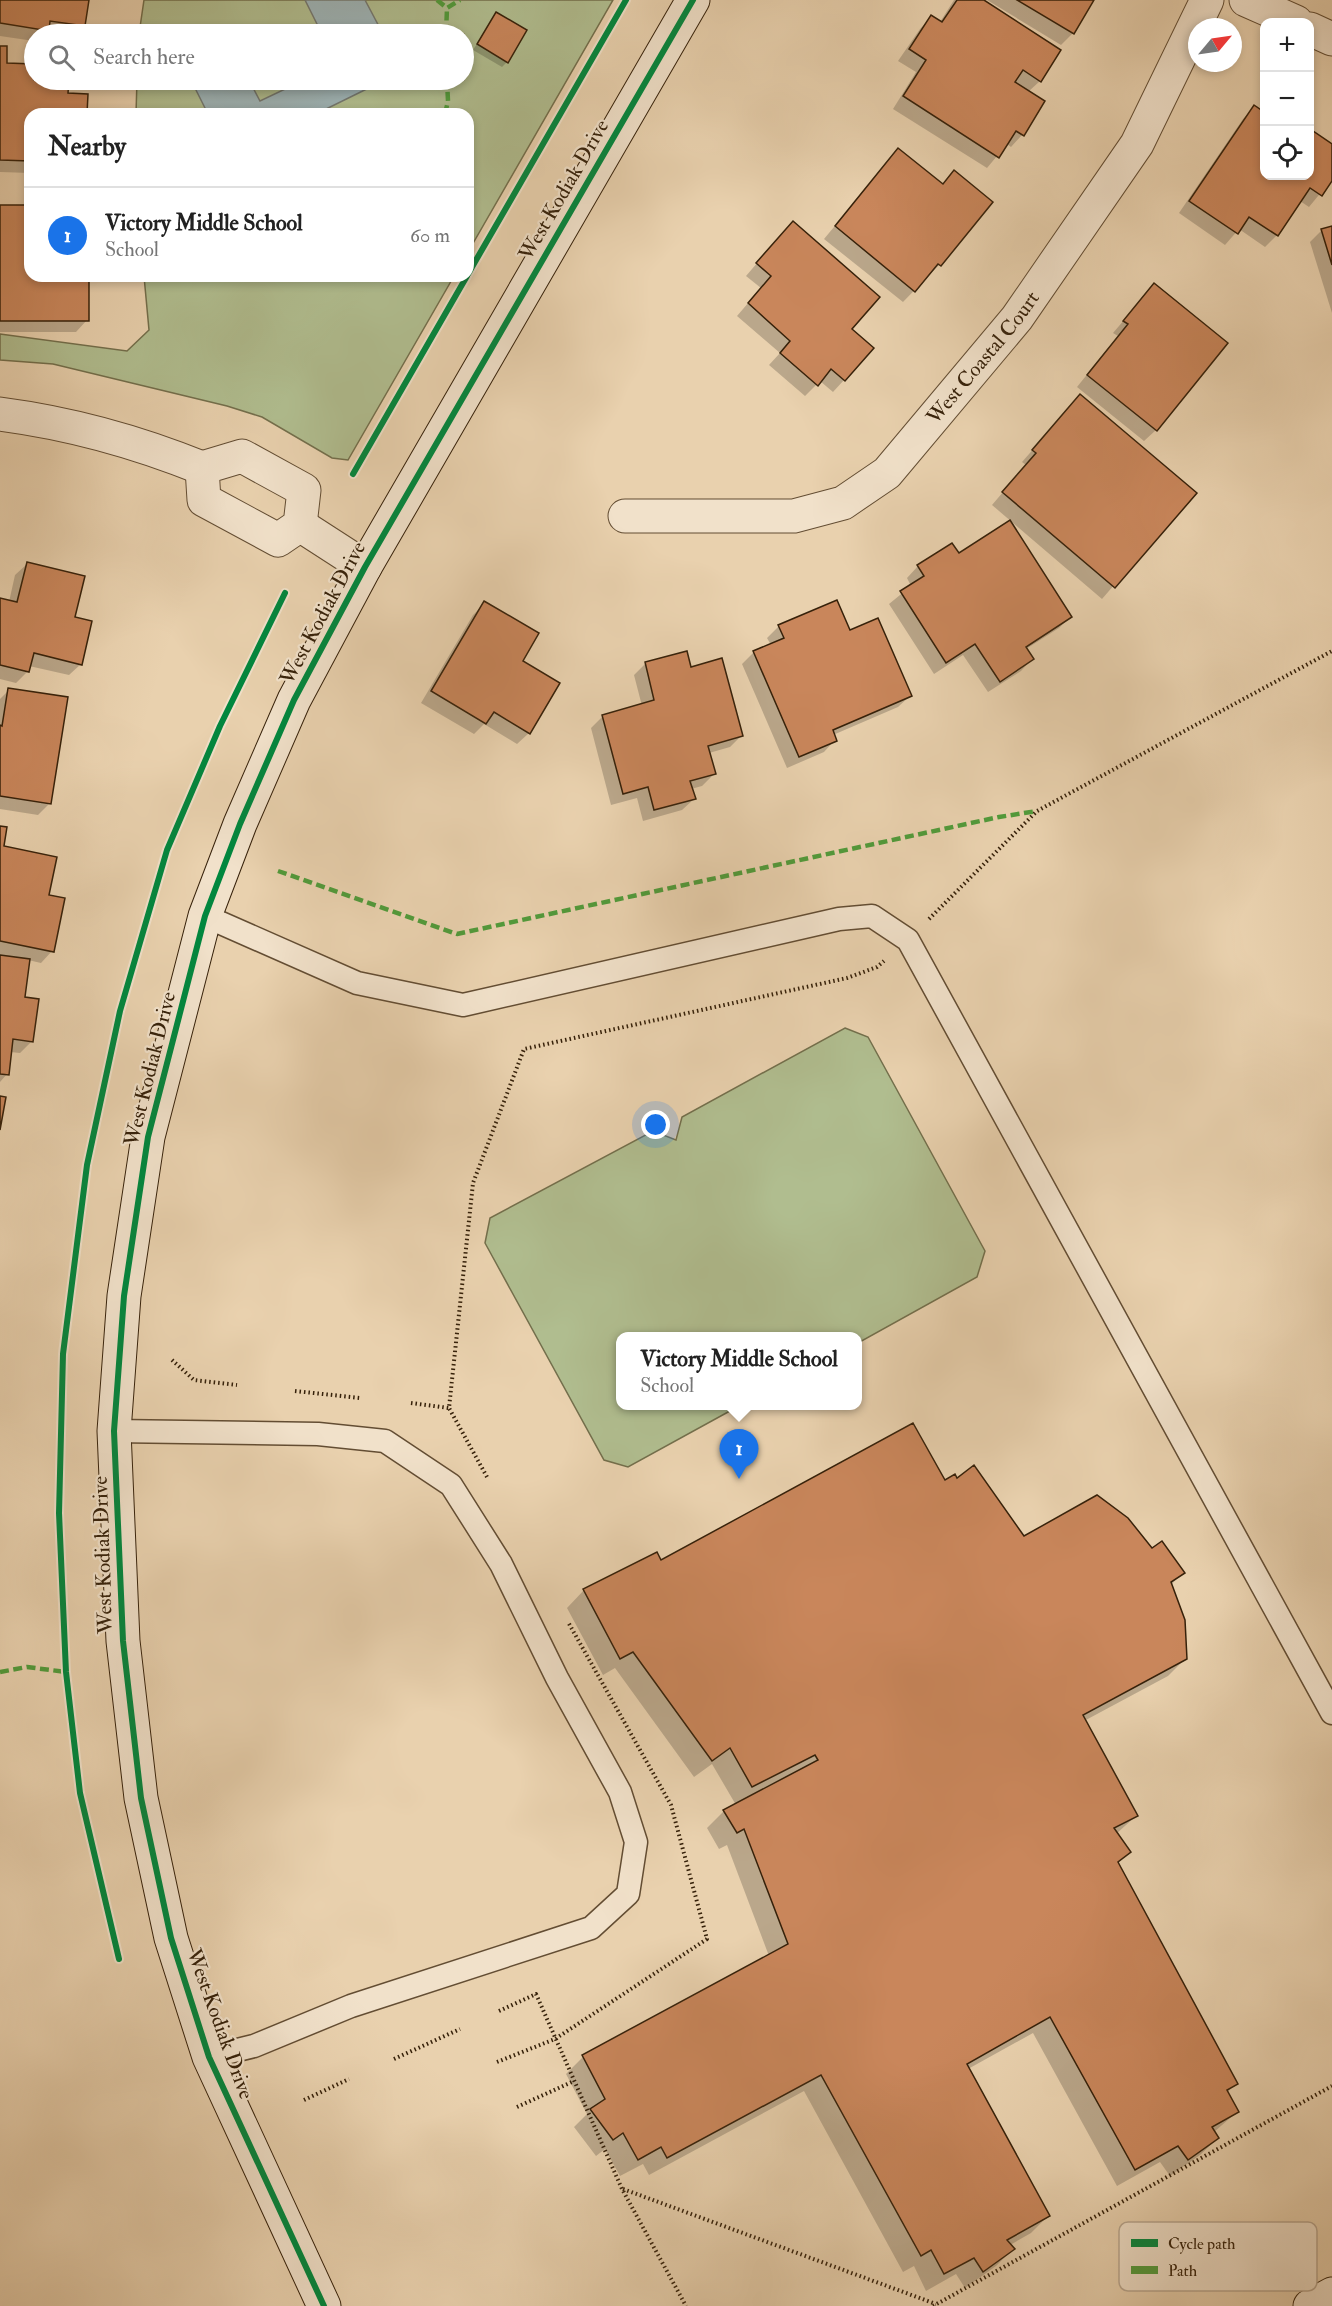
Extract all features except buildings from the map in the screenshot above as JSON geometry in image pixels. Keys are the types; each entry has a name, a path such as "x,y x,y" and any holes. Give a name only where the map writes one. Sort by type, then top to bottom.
{"street":[{"name":"West Kodiak Drive","path":"324,2306 209,2057 171,1938 141,1798 123,1641 114,1431 124,1296 148,1137 205,916 240,824 294,700 365,567 693,0"},
{"name":"West Coastal Court","path":"626,516 794,516 843,503 886,473 1017,318 1137,144 1207,0"},
{"path":"1246,0 1287,18"},
{"path":"1314,31 1332,39"},
{"path":"0,414 51,420 170,455 202,468 242,456 304,490 300,525 278,540 204,500 202,468"},
{"path":"300,525 365,567"},
{"path":"1310,2306 1332,2294"}],"lane":[{"path":"205,916 357,983 463,1005 839,919 872,916 908,940 1332,1713"},
{"path":"114,1431 318,1434 385,1441 451,1485 501,1564 557,1678 604,1760 620,1792 636,1842 628,1894 591,1928 351,2006 254,2046 209,2057"}],"path":[{"path":"489,1481 448,1408 473,1183 524,1049 847,978 877,968 1037,812 1332,651"},
{"path":"172,1360 194,1380 237,1385"},
{"path":"295,1391 360,1398"},
{"path":"411,1403 448,1408"},
{"path":"497,2062 555,2040 707,1939 671,1805 566,1617"},
{"path":"499,2011 536,1994 622,2189 686,2306"},
{"path":"394,2059 460,2029"},
{"path":"304,2100 349,2079"},
{"path":"517,2107 574,2081"},
{"path":"622,2189 934,2305 1332,2086"}],"green space":[{"path":"144,0 613,0 474,242 474,108 136,108 137,90 474,90 474,24 140,24"},
{"path":"145,282 451,282 348,460 332,458 262,417 227,406 53,364 0,360 0,334 127,351 149,330"},
{"path":"845,1028 868,1037 985,1251 977,1277 862,1341 862,1332 616,1332 616,1410 732,1410 628,1467 604,1460 485,1243 490,1218 653,1131 676,1140 682,1117"}],"water":[{"path":"305,0 365,0 378,24 317,24"},
{"path":"196,90 254,90 260,101 283,90 365,90 328,108 205,108"}],"marked path":[{"path":"437,0 447,8 460,0"},
{"path":"446,24 447,8"},
{"path":"446,108 447,90"},
{"path":"278,871 457,934 999,817 1037,811"},
{"path":"0,1672 27,1667 66,1672"}],"cycle path":[{"path":"474,264 626,0"},
{"path":"324,2306 209,2057 171,1938 141,1798 123,1641 114,1431 124,1296 148,1137 205,916 240,824 294,700 365,567 693,0"},
{"path":"353,474 464,282"},
{"path":"119,1959 80,1793 66,1672 59,1513 63,1354 87,1165 120,1011 167,850 220,726 285,593"}],"place":[{"name":"Victory Middle School","path":"739,1479"}]}
